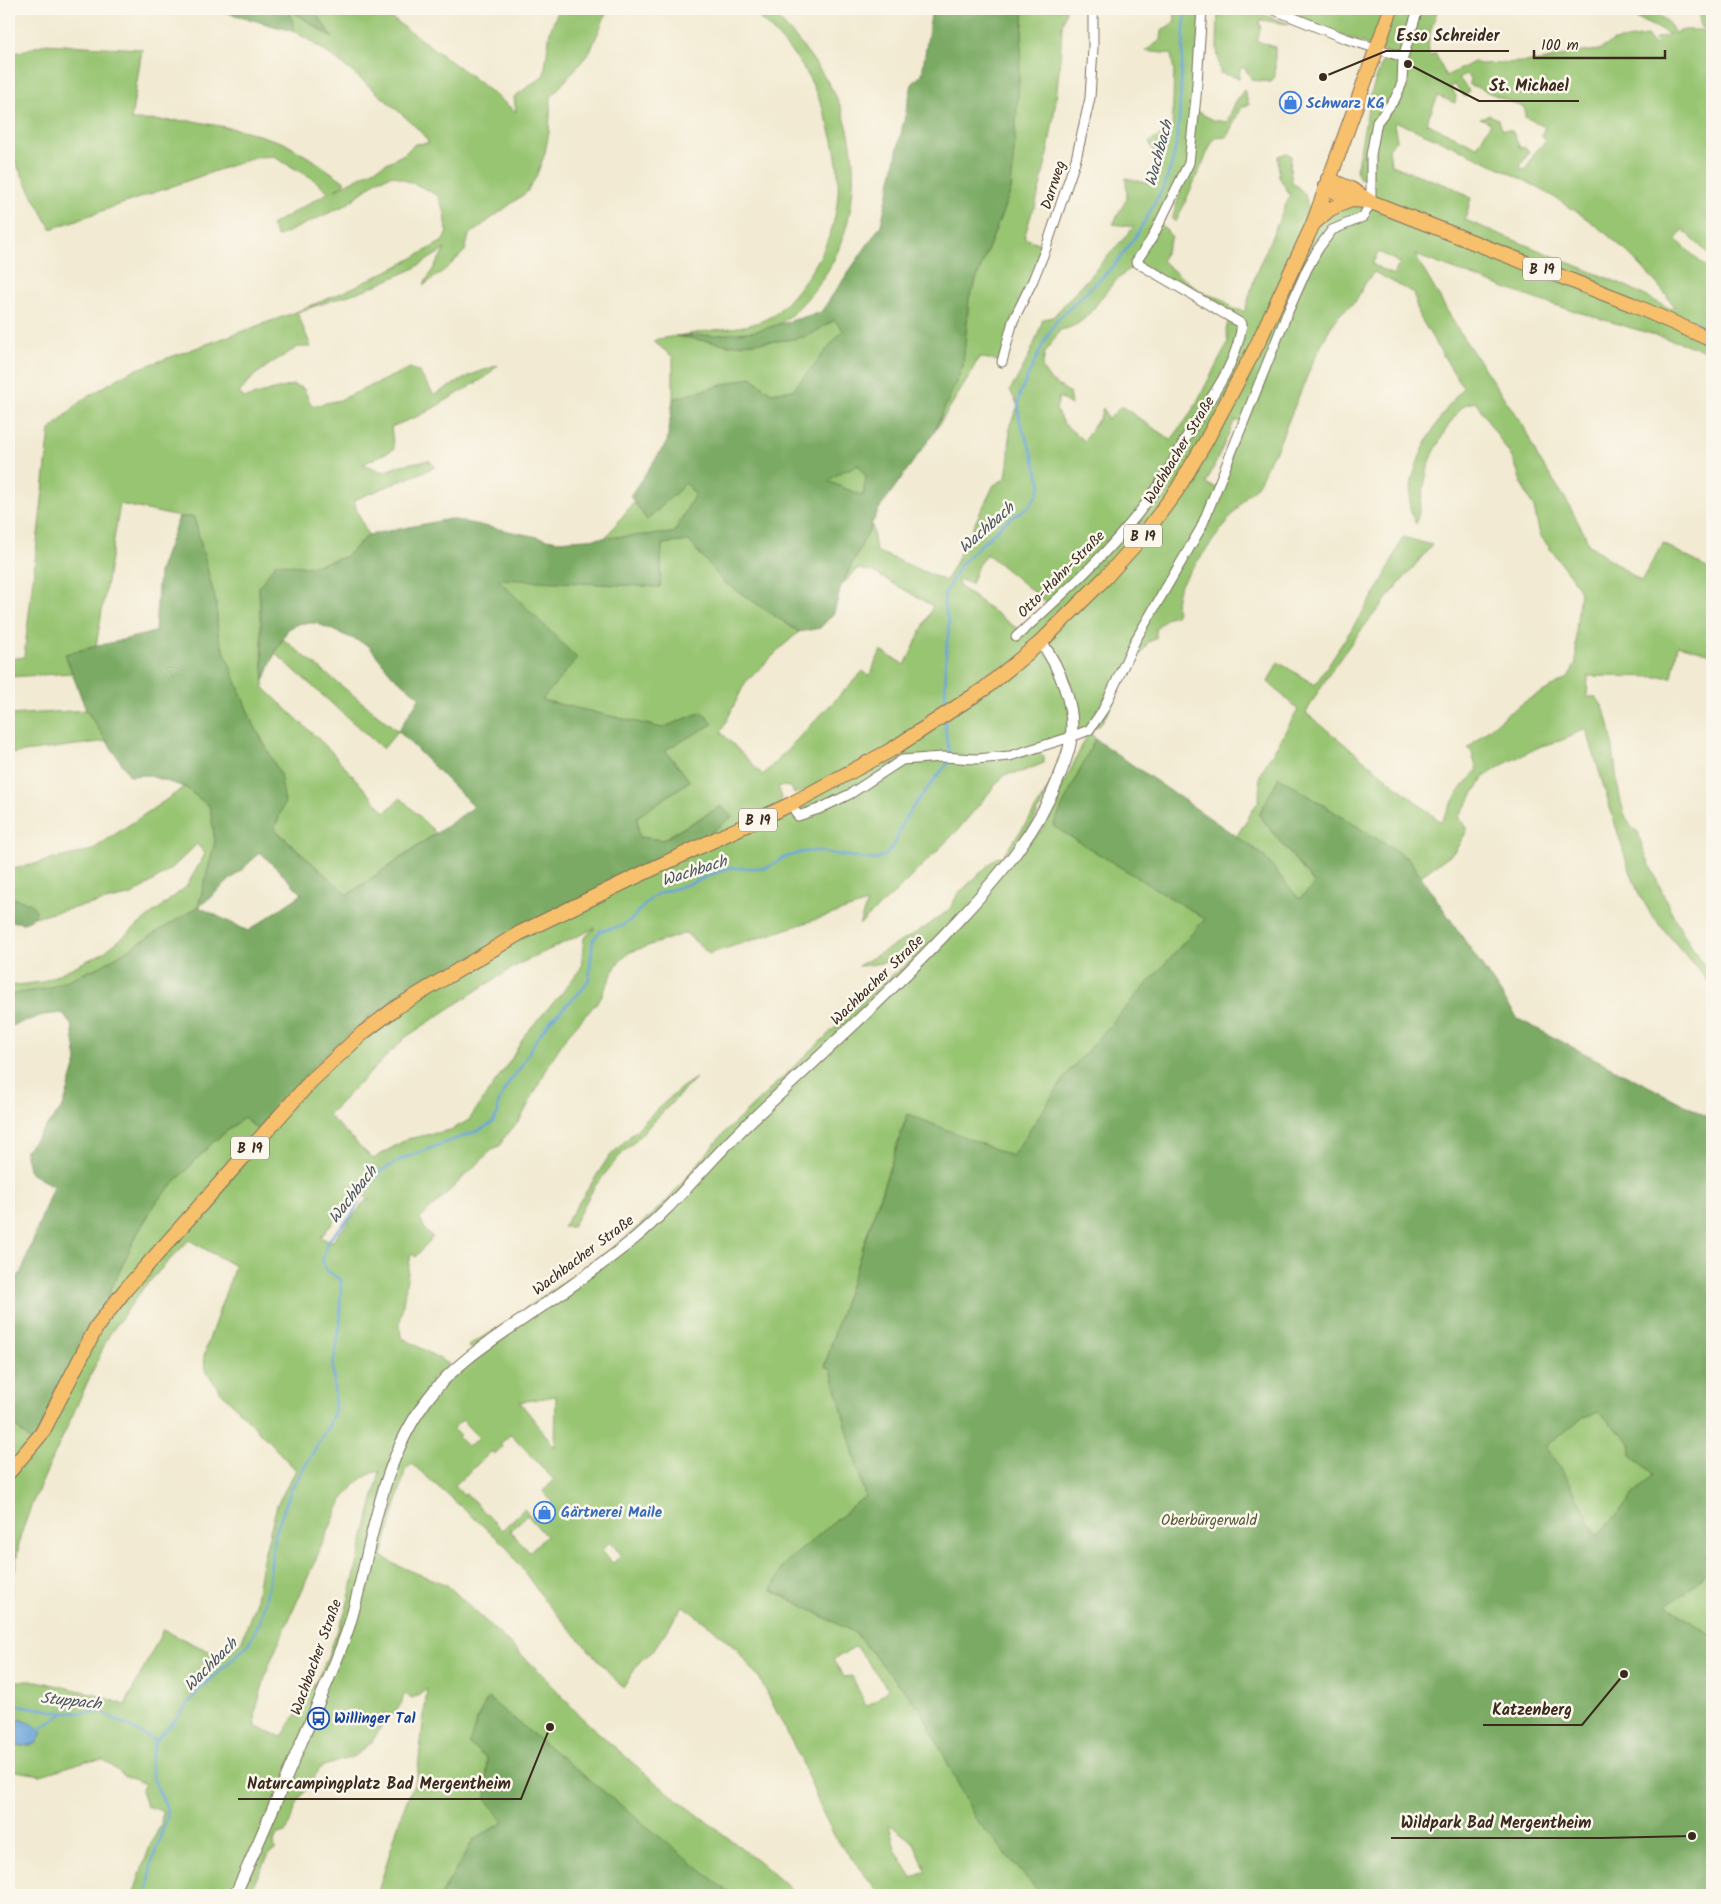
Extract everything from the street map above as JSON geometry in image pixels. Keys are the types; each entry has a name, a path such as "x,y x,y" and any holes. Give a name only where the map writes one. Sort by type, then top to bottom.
{"main road":[{"name":"Wachbacher Straße","path":"1041,642 1105,578 1142,536 1177,490 1242,376 1312,224 1391,9"},
{"path":"1337,154 1339,173 1351,194"},
{"name":"B 19","path":"1327,183 1630,304 1712,340"},
{"name":"B 19","path":"1312,224 1351,194"},
{"name":"B 19","path":"9,1472 42,1433 97,1326 126,1289 311,1081 364,1032 397,1007 520,934 624,882 791,804 891,750 984,689 1041,642"}],"street":[{"name":"Darrweg","path":"1002,362 1013,321 1034,280 1076,159 1090,98 1093,9"},
{"name":"Otto-Hahn-Straße","path":"1016,637 1098,562 1160,485 1186,436 1230,367 1240,342 1242,324 1136,262 1152,238 1189,163 1202,9"},
{"path":"1272,9 1344,38 1403,57"},
{"path":"791,804 798,816 819,809 850,794 902,760 942,757 976,759 1010,756 1089,730 1103,710 1135,641 1201,528 1287,314 1318,249 1332,230 1363,217 1371,202 1371,154 1377,122 1395,99 1402,83 1403,57 1418,9"},
{"name":"Wachbacher Straße","path":"235,1895 348,1627 378,1506 390,1465 405,1432 428,1397 452,1370 607,1260 668,1209 754,1117 842,1037 937,944 993,882 1022,846 1053,792 1072,737 1071,716 1060,675 1041,642"}],"green space":[{"path":"214,9 289,9 295,32"},
{"path":"289,9 331,37 313,9 379,9 471,76 516,112 514,97 544,75 550,31 559,9 608,9 590,52 551,97 549,132 545,153 536,177 527,192 469,235 465,251 447,268 423,286 445,249 413,269 367,289 297,312 311,347 298,347 273,362 255,375 239,393 245,398 292,385 303,388 312,406 340,400 410,368 419,372 434,395 471,375 498,365 486,377 423,414 391,427 394,449 363,464 383,472 401,465 429,460 435,467 354,500 368,535 345,557 308,567 276,564 259,587 264,688 328,748 385,812 401,798 436,833 347,895 274,828 279,819 280,774 250,717 218,635 216,603 194,517 179,517 120,504 96,646 66,654 72,673 9,677 9,659 24,657 50,430 82,400 129,372 296,312 348,290 402,264 443,241 447,232 445,213 438,196 393,175 378,180 346,205 277,237 271,225 329,192 312,178 272,156 252,158 51,229 9,151 9,55 45,44 142,49 131,120 193,121 246,131 284,143 345,182 335,190 404,154 415,144 429,143 410,121 388,102 320,47 295,32"},
{"path":"290,9 313,9 333,38"},
{"path":"749,9 768,9 803,47 832,89 842,111 849,135 853,160 850,210 844,234 835,257 823,278 803,303 784,321 767,328 743,334 680,336 730,345 787,340 808,336 835,320 844,330 793,390 771,393 751,377 673,399 673,357 653,341 658,339 714,330 734,328 760,322 772,316 791,298 812,270 831,230 836,209 838,188 834,147 829,125 816,91 794,55"},
{"path":"932,9 1024,9 1011,190 969,298 963,366 933,434 879,509 841,586 834,613 820,628 799,632 724,582 689,541 662,544 660,587 498,579 577,658 542,700 662,728 702,712 713,724 665,750 690,781 637,817 639,837 663,840 721,806 732,817 673,860 431,985 375,1011 314,1065 259,1131 244,1117 212,1143 157,1201 137,1234 90,1334 33,1443 11,1422 9,1414 9,1284 21,1273 53,1186 30,1173 25,1151 63,1107 77,1061 72,1026 62,1013 43,1015 9,1027 9,995 49,988 101,966 198,907 215,842 210,807 185,787 147,775 130,776 86,710 65,654 155,632 159,572 179,517 194,517 216,603 218,635 250,717 280,774 285,802 274,829 348,895 474,807 398,731 420,697 393,676 368,645 316,623 301,623 288,629 275,653 264,681 259,587 276,563 308,567 345,557 368,535 450,519 557,541 674,533 695,494 686,483 647,520 630,496 667,442 673,399 751,377 771,393 793,390 843,330 834,320 808,336 787,340 730,345 676,336 756,331 821,312 881,225 912,84 922,74","holes":["859,465 866,477 863,496 828,481 841,472","260,852 302,894 248,931 199,907"]},
{"path":"1024,9 1066,9 1062,25 1059,73 1050,140 1041,185 1024,238 1042,244 1046,248 1002,362 979,357 933,434 963,366 969,298 1011,190"},
{"path":"1174,9 1202,9 1195,110 1213,120 1227,122 1236,101 1244,90 1249,105 1241,107 1227,137 1214,138 1176,222 1172,219 1188,167 1160,223 1172,237 1162,260 1202,292 1221,298 1233,309 1245,311 1256,273 1290,195 1279,177 1278,156 1287,153 1291,156 1292,182 1305,194 1311,222 1330,209 1371,201 1370,175 1360,179 1356,171 1371,93 1386,52 1272,9 1438,9 1428,45 1430,57 1435,53 1446,76 1474,62 1480,64 1543,61 1573,53 1599,50 1614,41 1647,36 1653,44 1659,43 1654,39 1670,34 1616,9 1648,9 1664,18 1674,33 1684,30 1712,30 1712,257 1683,230 1676,239 1712,273 1712,355 1698,348 1535,299 1415,255 1460,333 1524,427 1537,456 1565,498 1588,544 1641,581 1663,543 1712,571 1712,654 1678,645 1672,677 1588,676 1587,697 1596,697 1604,709 1612,738 1616,776 1624,812 1630,824 1638,832 1644,852 1671,911 1684,935 1712,977 1712,986 1652,916 1638,892 1627,863 1586,728 1563,740 1541,746 1504,764 1484,777 1458,818 1464,823 1467,831 1455,851 1421,876 1410,860 1279,777 1259,815 1315,885 1299,900 1262,854 1236,837 1259,800 1260,774 1298,710 1268,682 1278,662 1315,685 1381,584 1403,537 1432,545 1381,605 1333,668 1306,713 1441,822 1459,791 1477,770 1472,753 1468,748 1506,715 1526,701 1568,678 1576,663 1576,631 1580,591 1540,535 1534,508 1522,485 1514,461 1476,402 1466,404 1460,410 1437,446 1427,472 1416,524 1410,508 1411,490 1419,459 1443,413 1463,388 1418,314 1414,293 1374,272 1355,302 1341,313 1330,328 1315,357 1276,451 1257,486 1247,495 1184,579 1176,601 1176,615 1168,617 1156,628 1156,639 1148,642 1121,685 1115,700 1100,725 1090,730 1095,739 1053,826 1205,919 1070,1070 1012,1157 907,1115 825,1365 831,1369 865,1496 784,1565 772,1590 855,1633 921,1710 976,1818 1041,1895 881,1895 836,1839 821,1809 803,1764 760,1679 737,1650 683,1606 652,1652 640,1661 623,1688 545,1601 505,1545 412,1464 405,1471 382,1556 396,1565 447,1585 542,1674 579,1715 610,1743 656,1783 760,1862 798,1895 730,1895 490,1704 481,1712 477,1719 487,1759 486,1798 504,1822 474,1839 441,1895 377,1895 402,1812 417,1777 427,1689 412,1698 404,1694 402,1702 394,1715 383,1713 381,1727 371,1743 355,1756 321,1767 298,1801 286,1833 277,1834 274,1842 275,1850 269,1854 248,1895 133,1895 151,1843 161,1825 162,1811 146,1806 141,1791 145,1784 123,1775 104,1760 86,1761 41,1775 9,1770 9,1681 37,1681 95,1694 125,1705 163,1630 224,1658 242,1640 255,1604 262,1563 277,1505 296,1470 219,1390 205,1369 204,1356 208,1342 235,1266 189,1240 144,1287 109,1335 32,1504 20,1537 9,1606 9,1552 11,1535 9,1536 9,1414 11,1422 33,1443 90,1334 137,1234 157,1201 212,1143 245,1117 258,1131 314,1065 375,1011 431,985 732,817 721,806 662,840 639,837 637,817 690,781 665,750 712,724 702,712 662,728 541,700 498,578 660,587 662,544 689,541 724,582 799,632 745,683 721,732 763,775 863,671 869,676 881,651 905,665 933,606 873,572 857,569 841,586 872,525 876,551 946,581 994,485 1006,478 1010,425 1018,406 1010,390 1029,356 1043,319 1053,317 1134,227 1113,224 1127,198 1126,178 1147,183 1160,165 1164,151 1155,154 1149,142 1172,130 1174,71 1171,54 1145,51 1161,40 1162,30 1175,22","holes":["1466,74 1470,78 1469,84 1525,108 1525,117 1545,127 1541,136 1546,141 1536,151 1525,170 1520,167 1529,152 1524,147 1520,148 1512,130 1502,129 1499,120 1490,115 1480,118 1491,123 1477,147 1426,123 1438,96 1455,103 1456,96 1450,86 1455,85 1465,97 1469,91 1459,78","1397,122 1528,182 1589,220 1617,243 1643,268 1674,306 1671,309 1624,285 1465,220 1471,198 1454,188 1391,165 1389,148 1397,140 1394,124","1379,252 1400,263 1393,275 1372,264","1136,262 1229,316 1226,331 1228,343 1191,413 1171,440 1121,406 1108,420 1103,408 1100,417 1084,441 1064,424 1056,410 1059,397 1071,405 1069,392 1051,381 1042,368 1045,353 1060,330 1069,328 1083,320 1110,287","1235,420 1242,423 1217,488 1206,484","987,554 1051,606 1022,632 959,586 958,579 971,584 978,565","1089,731 1042,830 1024,844 1071,737","1066,739 1049,787 1030,818 1002,857 998,856 958,894 949,910 926,927 858,966 885,962 910,953 912,960 881,984 722,1135 668,1200 630,1234 492,1332 470,1344 468,1347 477,1350 440,1383 430,1381 449,1364 401,1337 400,1323 411,1253 415,1257 433,1237 427,1233 420,1219 493,1149 501,1145 503,1139 520,1120 552,1059 566,1037 601,997 617,964 630,952 686,933 709,954 867,903 859,925 900,888 957,831 1004,775 1021,772 1044,763 1044,756 1033,749","829,784 801,806 798,816 788,813 780,802 782,798 778,786 791,787 794,794","595,928 584,938 581,968 562,993 526,1033 512,1058 469,1120 451,1130 407,1139 373,1159 328,1115 406,1037 521,963","358,1193 371,1199 365,1201 333,1241 328,1241 321,1237","556,1396 555,1447 520,1402","462,1420 479,1438 468,1447 458,1437 460,1435 453,1428","511,1434 554,1480 543,1491 552,1502 534,1519 524,1509 502,1530 466,1493 463,1495 455,1485 492,1451 495,1454 502,1447 500,1444","380,1471 346,1610 321,1673 282,1737 256,1727 255,1713 268,1667 342,1500 363,1478","527,1515 546,1536 529,1552 510,1531","610,1542 621,1555 613,1563 601,1551","856,1646 888,1689 875,1701 866,1706 852,1676 844,1677 833,1660","889,1824 914,1843 926,1871 912,1878 895,1849"]},
{"path":"1218,9 1249,9 1289,24 1260,20 1259,25 1261,25 1257,41 1275,47 1275,76 1271,82 1252,80 1245,68 1240,68 1239,78 1220,73 1217,49"},
{"path":"1708,9 1712,9 1712,29 1701,27 1699,17"},
{"path":"860,465 866,477 863,497 828,481 841,472"},
{"path":"686,483 695,494 674,533 605,538 634,502 647,520"},
{"path":"283,639 398,731 383,749 275,653"},
{"path":"86,710 107,741 9,754 9,715"},
{"name":"Oberbürgerwald","path":"1095,739 1262,854 1299,899 1315,884 1259,815 1279,777 1410,860 1518,1019 1712,1119 1712,1567 1685,1593 1667,1605 1712,1637 1712,1895 1041,1895 975,1818 921,1710 855,1633 772,1590 783,1565 865,1496 831,1370 825,1366 839,1318 908,1114 1012,1156 1070,1070 1205,919 1053,826","holes":["1599,1412 1631,1443 1631,1455 1653,1474 1597,1536 1581,1503 1546,1446 1583,1417"]},
{"path":"185,787 210,807 215,842 198,907 101,966 49,988 9,995 9,986 42,982 103,953 186,887 205,854 197,844 171,869 132,895 34,917 36,910 30,903 9,897 9,870 92,850"},
{"path":"9,897 30,903 36,910 34,917 24,923 9,921"},
{"path":"696,1078 617,1159 595,1186 572,1227 563,1227 608,1158 654,1112 681,1088"},
{"path":"1599,1412 1631,1443 1631,1455 1654,1474 1597,1536 1546,1446 1583,1417"},
{"path":"1712,1567 1712,1637 1683,1616 1664,1606 1685,1593"},
{"path":"488,1698 732,1895 441,1895 474,1839 504,1822 486,1798 487,1759 469,1744 477,1719"}],"water":[{"path":"20,1719 34,1725 42,1733 36,1744 10,1746 10,1731"}],"waterway":[{"name":"Wachbach","path":"945,710 946,653 949,625 944,603 945,593 961,564 1003,524 1029,506 1037,495 1041,485 1032,453 1020,422 1018,406 1020,393 1044,342 1057,320 1114,266 1138,233 1165,184 1174,156 1179,122 1185,9"},
{"path":"1690,320 1712,329"},
{"name":"Wachbach","path":"148,1895 151,1865 167,1817 166,1806 153,1779 150,1764 155,1741 175,1720 197,1692 248,1645 260,1621 268,1589 274,1537 291,1490 329,1425 335,1409 333,1365 340,1326 341,1280 326,1270 322,1261 328,1241 351,1216 362,1196 382,1170 404,1158 480,1130 492,1123 498,1113 498,1104 504,1091 537,1038 551,1020 582,990 589,979 593,940 600,931 622,926 631,920 651,898 660,893 692,883 727,868 767,868 783,858 803,852 816,851 874,860 886,855 894,846 903,822 948,763 950,754 945,720"},
{"name":"Stuppach","path":"9,1703 64,1713 102,1712 155,1741"},
{"path":"37,1731 64,1713"}],"place":[{"name":"St. Michael","path":"1408,64"},
{"name":"Esso Schreider","path":"1323,77"},
{"name":"Schwarz KG","path":"1290,103"},
{"name":"Gärtnerei Maile","path":"545,1512"},
{"name":"Katzenberg","path":"1624,1674"},
{"name":"Willinger Tal","path":"318,1718"},
{"name":"Naturcampingplatz Bad Mergentheim","path":"550,1727"},
{"name":"Wildpark Bad Mergentheim","path":"1692,1836"}]}
